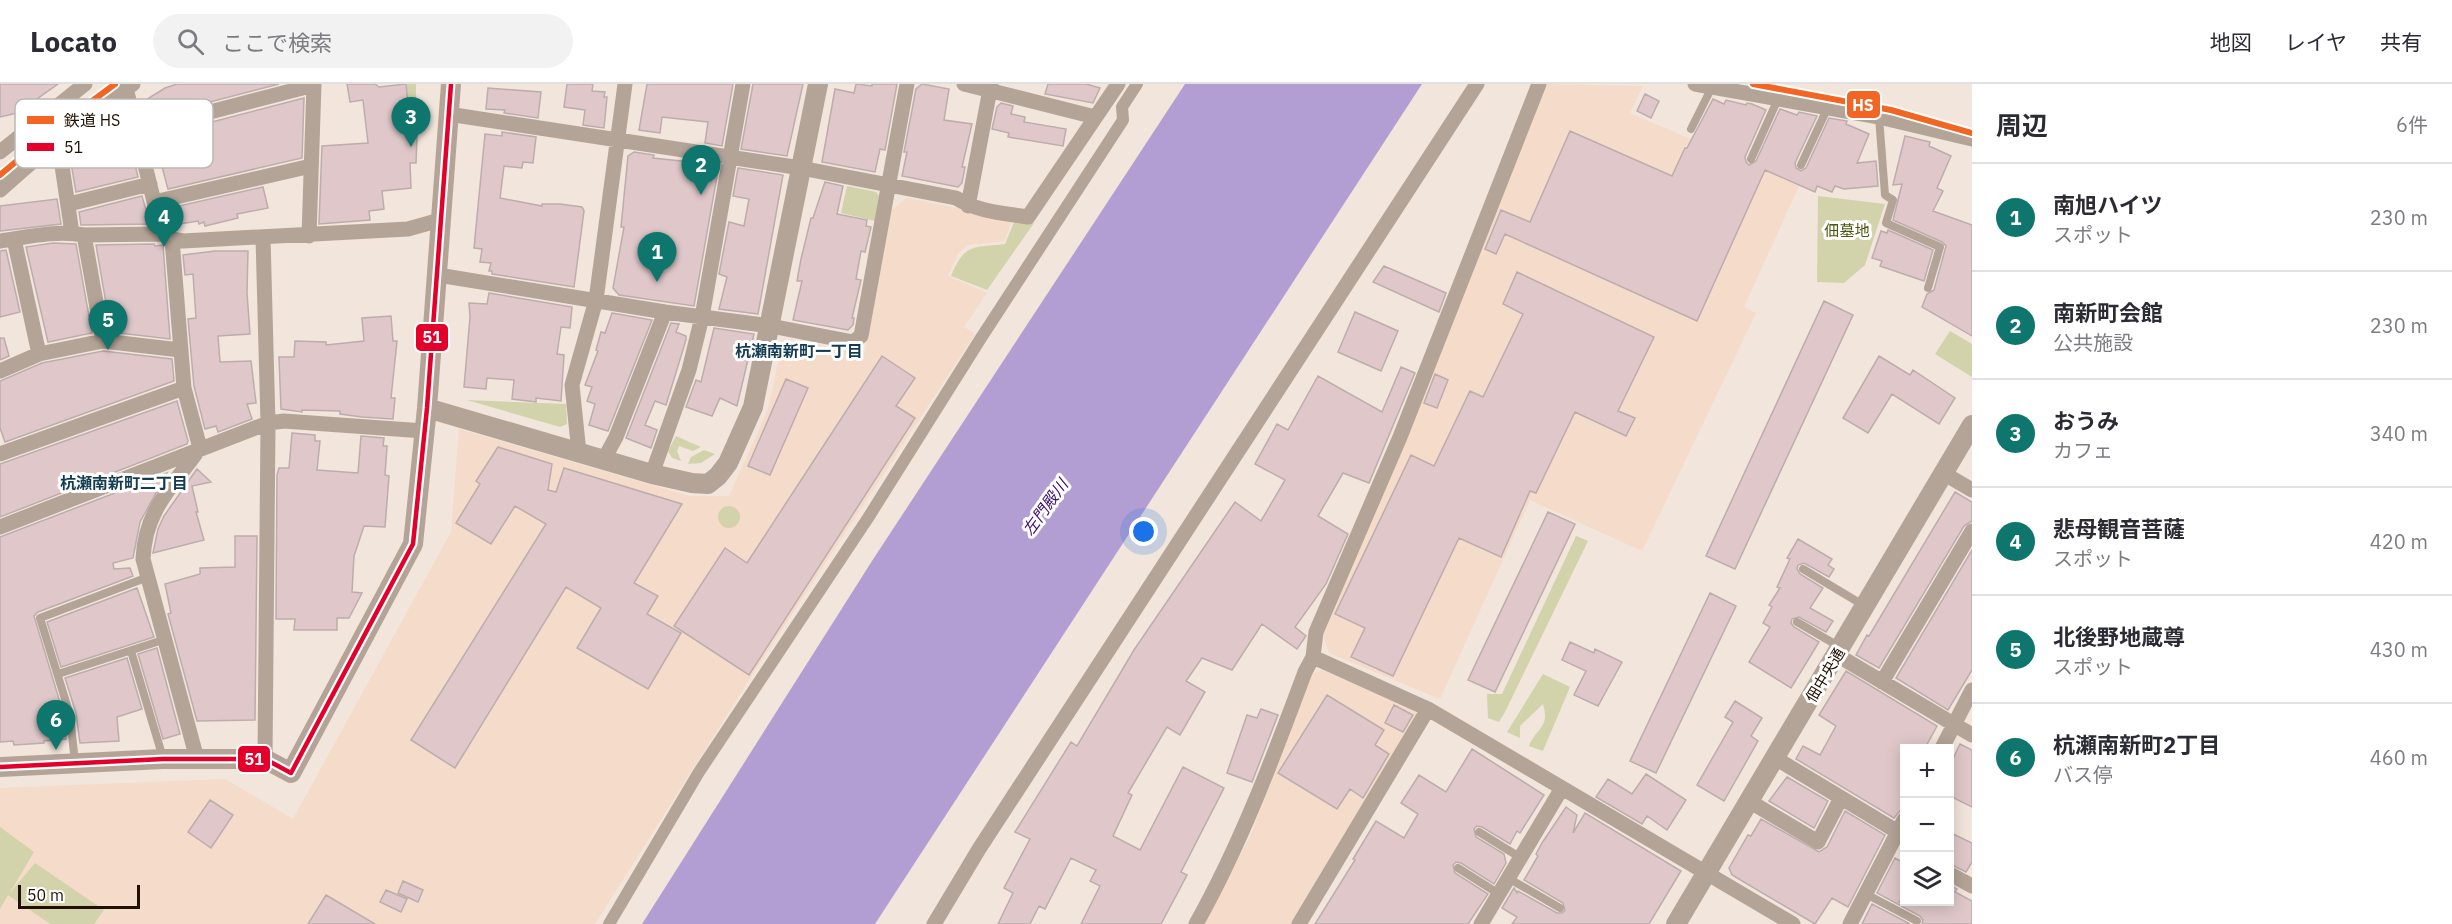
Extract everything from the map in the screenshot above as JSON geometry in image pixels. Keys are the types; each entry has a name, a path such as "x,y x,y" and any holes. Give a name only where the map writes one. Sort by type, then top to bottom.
{"street":[{"path":"66,99 85,84"},
{"path":"213,111 314,84 309,236"},
{"path":"0,767 163,759 265,759 291,772 413,544 438,275 451,84"},
{"path":"579,453 572,385 596,300 625,84"},
{"path":"652,474 689,370 702,317 743,84"},
{"path":"427,408 652,474 692,483 708,484 718,476 728,463 753,407 818,84"},
{"path":"438,275 665,312 771,326 847,342 858,340 861,336 907,84"},
{"path":"964,84 991,87 1095,117"},
{"path":"448,114 801,168 956,198 968,206 1028,217 1118,84"},
{"path":"609,924 699,772 868,518 981,338 1123,120 1122,107 1137,84"},
{"path":"934,924 979,849 1477,84"},
{"path":"1196,924 1249,819 1305,672 1313,657 1316,632 1400,437 1539,84"},
{"path":"1695,84 1879,117 1972,139"},
{"path":"110,99 128,85"},
{"path":"968,206 991,87"},
{"path":"0,152 15,140"},
{"path":"154,202 311,166"},
{"path":"0,190 25,168"},
{"path":"63,168 69,204 103,341"},
{"path":"146,168 154,202 167,237 184,388 200,448"},
{"path":"69,204 150,184"},
{"path":"39,354 7,240 78,234 167,237 183,242 408,229 440,220"},
{"path":"263,237 267,423 265,759"},
{"path":"603,461 616,437 665,312"},
{"path":"0,371 39,354 103,341 180,350"},
{"path":"0,454 184,388"},
{"path":"0,527 267,423 284,421 424,431"},
{"name":"佃中央通","path":"1676,924 1972,425"},
{"path":"197,759 166,639 142,559 148,526 162,496 200,448"},
{"path":"1943,473 1972,490"},
{"path":"1882,682 1972,531"},
{"path":"1839,652 1882,682 1972,735"},
{"path":"1313,657 1428,709 1793,924"},
{"path":"1944,744 1972,690"},
{"path":"1299,924 1428,709"},
{"path":"1775,758 1900,837 1850,924"},
{"path":"1481,924 1562,788"},
{"path":"1749,801 1818,842 1841,798"},
{"path":"1954,876 1972,886"}],"lane":[{"path":"1691,129 1712,87"},
{"path":"1750,159 1778,99"},
{"path":"1801,165 1828,107"},
{"path":"1879,117 1885,195 1893,200 1886,223 1940,247 1928,288"},
{"path":"1803,569 1866,606"},
{"path":"75,764 70,715 39,618 148,577"},
{"path":"1797,622 1839,652"},
{"path":"58,674 166,639"},
{"path":"131,651 163,759"},
{"path":"1479,832 1521,858"},
{"path":"1458,868 1499,894"},
{"path":"1508,878 1560,908"},
{"path":"1866,894 1917,921"}],"shaded area":[{"path":"1541,84 1643,86 1630,113 1799,186 1744,307 1756,313 1642,551 1530,500 1440,699 1329,653 1323,635"},
{"path":"906,198 1012,219 1005,241 968,245 958,254 948,276 987,293 964,327 975,334 751,677 595,924 0,924 0,788 225,779 293,819 451,532 459,429 689,496 729,496 768,409 783,340 865,352 892,210"},
{"path":"1321,670 1403,704 1417,713 1291,924 1203,924 1250,837 1311,675"}],"green space":[{"path":"407,84 416,84 416,109 394,113 400,93 407,92"},
{"path":"847,186 876,192 879,196 875,221 841,213"},
{"name":"佃墓地","path":"1818,196 1885,204 1865,265 1844,283 1817,282"},
{"path":"1015,220 1034,223 987,290 951,276 961,258 971,249 1005,244"},
{"path":"1950,331 1972,344 1972,377 1935,354"},
{"path":"467,400 566,404 567,424 560,427"},
{"path":"676,436 701,447 693,451 679,446 677,451 681,461 672,458 668,451"},
{"path":"704,450 715,454 701,463 688,464 691,457"},
{"path":"729,506 737,509 740,517 737,525 729,528 721,525 718,517 721,509"},
{"path":"1576,536 1588,541 1505,712 1499,722 1488,718 1487,694 1502,694"},
{"path":"1543,674 1570,687 1543,751 1529,746 1544,723 1543,704 1520,726 1520,738 1507,732"},
{"path":"0,827 34,852 9,894 35,863 104,910 94,924 50,924 8,895 0,909"}],"water":[{"name":"左門殿川","path":"1185,84 1422,84 875,924 642,924 872,561"}],"building":[{"path":"0,84 58,84 37,99 15,99 15,113 0,117"},
{"path":"177,84 279,84 213,101 213,99 147,99 165,88"},
{"path":"347,84 375,84 379,87 406,84 409,114 415,114 417,136 416,163 410,163 411,188 382,191 384,209 369,211 370,220 319,224 322,146 368,143 363,100 350,102"},
{"path":"567,84 593,84 592,91 605,92 604,97 607,97 604,128 583,125 585,110 564,107"},
{"path":"647,84 733,84 722,146 705,143 708,122 662,117 660,133 639,130"},
{"path":"753,84 803,84 787,156 741,149"},
{"path":"856,84 872,86 872,84 897,84 885,150 880,149 875,172 822,162 835,89 854,93"},
{"path":"922,84 949,89 944,120 972,124 962,167 965,167 962,183 958,187 902,176 907,152 904,152 916,89"},
{"path":"1048,84 1086,84 1100,88 1093,103 1045,94"},
{"path":"488,88 541,92 538,118 504,113 505,110 486,109"},
{"path":"1645,94 1659,101 1651,118 1637,111"},
{"path":"304,98 302,158 168,189 162,168 213,168 213,122"},
{"path":"1713,99 1724,104 1726,100 1746,105 1747,103 1752,104 1766,110 1745,157 1749,165 1756,161 1780,109 1797,115 1799,112 1817,116 1795,163 1796,168 1801,171 1806,168 1829,118 1847,121 1846,124 1869,134 1857,163 1876,161 1878,186 1844,189 1835,186 1832,192 1817,186 1815,192 1765,170 1697,321 1505,234 1496,254 1485,249 1501,210 1530,222 1570,131 1672,176"},
{"path":"1001,103 1013,106 1011,114 1025,117 1024,122 1066,129 1063,146 1008,137 1009,133 992,129 997,107"},
{"path":"502,132 536,137 533,163 523,162 522,168 504,166 500,198 542,206 542,204 560,204 582,207 584,211 574,287 492,274 492,271 489,271 491,263 480,262 482,249 474,248 485,134 502,136"},
{"path":"1905,136 1930,142 1929,146 1951,156 1937,188 1943,191 1933,211 1972,225 1972,336 1922,307 1927,294 1934,290 1946,246 1942,242 1893,220 1902,184 1893,185"},
{"path":"634,152 654,155 653,158 719,165 694,306 619,295 613,288 624,227 621,227 628,156"},
{"path":"72,168 136,168 138,177 76,192"},
{"path":"738,168 783,175 758,314 719,309 727,277 719,274 729,222 744,226 749,199 733,196"},
{"path":"825,182 843,186 837,214 867,220 866,226 871,227 865,252 861,251 856,279 861,280 852,318 854,318 853,325 848,330 793,320 802,281 797,281 801,259 811,218 813,218"},
{"path":"263,187 268,208 237,214 238,218 205,226 204,222 199,224 198,221 174,225 170,208"},
{"path":"142,196 150,224 81,225 79,212"},
{"path":"57,199 61,224 0,231 0,206"},
{"path":"1888,230 1933,250 1924,281 1880,266 1882,261 1872,258 1881,231 1887,233"},
{"path":"53,243 76,244 92,333 48,342 26,247"},
{"path":"154,244 155,246 163,245 170,339 111,332 96,245"},
{"path":"6,250 20,312 0,317 0,251"},
{"path":"215,251 248,251 247,293 250,334 218,336 220,362 251,361 256,403 247,404 252,419 218,432 216,426 205,429 194,386 188,319 196,318 193,274 185,275 183,255"},
{"path":"1384,266 1446,293 1439,312 1373,282"},
{"path":"1517,272 1654,337 1618,411 1635,418 1626,436 1575,412 1536,493 1530,491 1501,557 1459,538 1393,676 1351,657 1365,628 1335,614 1411,455 1434,466 1470,391 1483,397 1523,314 1503,304"},
{"path":"489,293 572,307 570,328 561,327 557,354 564,355 561,401 536,398 536,402 512,399 514,380 487,378 486,389 464,387 470,317 469,303 487,304"},
{"path":"1824,301 1853,315 1735,569 1706,556"},
{"path":"1355,312 1398,331 1381,371 1338,352"},
{"path":"612,313 652,320 608,431 589,425 595,404 587,401 592,387 585,385 598,351 596,350 601,332 605,333"},
{"path":"391,316 393,341 397,341 391,398 395,398 393,419 340,414 340,411 302,410 302,412 281,409 279,357 294,357 295,341 326,342 326,345 364,341 362,318"},
{"path":"671,323 679,324 676,332 686,336 686,340 666,405 655,401 645,425 657,430 651,448 626,438"},
{"path":"714,328 754,334 737,406 720,398 712,416 686,407 696,380 701,382"},
{"path":"0,338 4,338 9,356 0,360"},
{"path":"103,351 172,359 174,381 5,442 0,428 0,381 42,363"},
{"path":"882,356 915,378 896,406 915,418 749,675 674,626 725,548 747,563"},
{"path":"1879,356 1910,375 1913,370 1955,398 1939,424 1892,394 1868,433 1843,418"},
{"path":"1401,367 1415,373 1369,483 1343,473 1318,516 1348,534 1326,584 1295,627 1306,636 1297,649 1262,624 1232,670 1202,658 1186,681 1205,692 1180,735 1167,727 1128,793 1132,795 1113,836 1140,850 1183,767 1224,788 1181,872 1187,875 1161,924 1081,924 1100,886 1090,881 1096,870 1071,858 1045,909 1039,906 1030,924 998,924 1013,893 1004,888 1030,839 1015,832 1071,742 1077,746 1134,650 1235,502 1261,521 1285,480 1255,464 1277,424 1288,430 1318,376 1382,412"},
{"path":"1435,374 1448,380 1437,408 1424,403"},
{"path":"786,379 808,388 770,475 748,466"},
{"path":"177,401 187,444 0,517 0,464"},
{"path":"292,433 315,435 315,441 320,441 317,470 358,473 361,436 384,438 383,446 387,446 385,475 389,476 385,527 364,526 354,556 352,592 362,593 349,618 337,618 337,630 294,630 295,619 276,619 277,475 279,468 289,468"},
{"path":"498,447 552,464 548,490 556,492 564,468 682,504 634,583 658,596 647,614 681,633 648,689 577,648 601,608 566,587 455,768 411,740 546,524 515,506 491,544 456,523 480,484 476,481"},
{"path":"197,469 211,482 192,486 204,540 153,553 158,529 164,516"},
{"path":"167,473 140,522 133,558 113,563 114,569 130,568 133,576 38,612 34,616 64,716 66,739 14,745 13,741 0,742 0,537"},
{"path":"1955,492 1972,502 1972,521 1964,526 1879,668 1856,655"},
{"path":"1548,512 1575,524 1495,692 1468,680"},
{"path":"235,536 257,536 255,720 197,721 168,614 171,613 165,584 200,574 200,568 235,567"},
{"path":"1798,539 1832,559 1828,565 1834,569 1829,577 1804,563 1798,565 1797,569 1800,574 1823,588 1810,608 1833,621 1826,632 1799,617 1792,619 1791,623 1794,627 1819,642 1791,688 1749,662 1770,627 1763,623 1772,607 1769,605 1780,588 1777,587 1790,559 1787,558"},
{"path":"1972,550 1972,670 1948,710 1896,678"},
{"path":"137,588 154,637 61,667 47,622"},
{"path":"1710,593 1736,606 1656,773 1630,761"},
{"path":"1570,642 1594,653 1595,649 1622,662 1598,706 1574,695 1586,671 1562,660"},
{"path":"157,648 180,734 163,739 138,654"},
{"path":"127,658 142,709 117,717 119,741 80,743 76,713 65,678"},
{"path":"1846,671 1937,726 1927,744 1900,744 1900,811 1894,818 1796,759 1803,746 1820,755 1836,726 1819,715"},
{"path":"1327,695 1384,730 1375,745 1389,754 1363,798 1350,789 1337,809 1278,773"},
{"path":"1735,701 1762,718 1751,736 1758,741 1724,801 1697,785 1733,722 1725,717"},
{"path":"1394,705 1413,715 1403,732 1385,723"},
{"path":"1261,709 1278,715 1252,782 1227,773 1247,715 1257,718"},
{"path":"1960,744 1972,750 1972,807 1954,798 1954,757"},
{"path":"1472,749 1544,795 1520,833 1517,831 1510,844 1482,827 1477,826 1474,829 1476,837 1504,854 1506,863 1494,884 1461,863 1456,862 1453,865 1455,873 1488,894 1468,924 1315,924 1355,860 1353,859 1376,821 1404,838 1418,814 1401,803 1419,775 1446,792"},
{"path":"1646,774 1686,800 1667,830 1647,816 1642,824 1596,797 1608,779 1632,794"},
{"path":"1787,777 1828,801 1814,828 1769,801"},
{"path":"210,800 233,815 211,848 188,832"},
{"path":"1566,807 1577,815 1573,833 1585,813 1681,871 1649,924 1512,924 1517,917 1502,908 1514,888 1517,893 1518,891 1557,913 1565,910 1563,903 1524,880 1538,856 1536,854 1542,843"},
{"path":"1845,811 1885,835 1848,907 1832,898 1815,924 1732,875 1729,868 1748,835 1751,836 1761,819 1819,852 1827,847"},
{"path":"1954,834 1972,843 1972,862 1966,872 1954,866"},
{"path":"1895,858 1900,861 1900,905 1877,893"},
{"path":"403,881 423,890 418,902 398,893"},
{"path":"1954,887 1957,889 1955,892 1972,901 1972,924 1922,924 1923,920 1901,906 1954,906"},
{"path":"386,890 407,899 401,912 380,902"},
{"path":"326,895 375,924 308,924"},
{"path":"1872,904 1910,924 1862,924"}],"rail line":[{"name":"HS","path":"95,99 115,84"},
{"name":"HS","path":"1753,84 1891,110 1972,133"},
{"name":"HS","path":"0,175 15,162"}],"transit line":[{"name":"51","path":"0,767 163,759 265,759 291,773 413,544 427,408 451,84"}],"place":[{"name":"おうみ","path":"411,147"},
{"name":"南新町会館","path":"701,195"},
{"name":"悲母観音菩薩","path":"164,247"},
{"name":"南旭ハイツ","path":"657,282"},
{"name":"北後野地蔵尊","path":"108,350"},
{"name":"杭瀬南新町2丁目","path":"56,750"}],"district":[{"name":"杭瀬南新町一丁目","path":"799,351"},
{"name":"杭瀬南新町二丁目","path":"124,483"}]}
